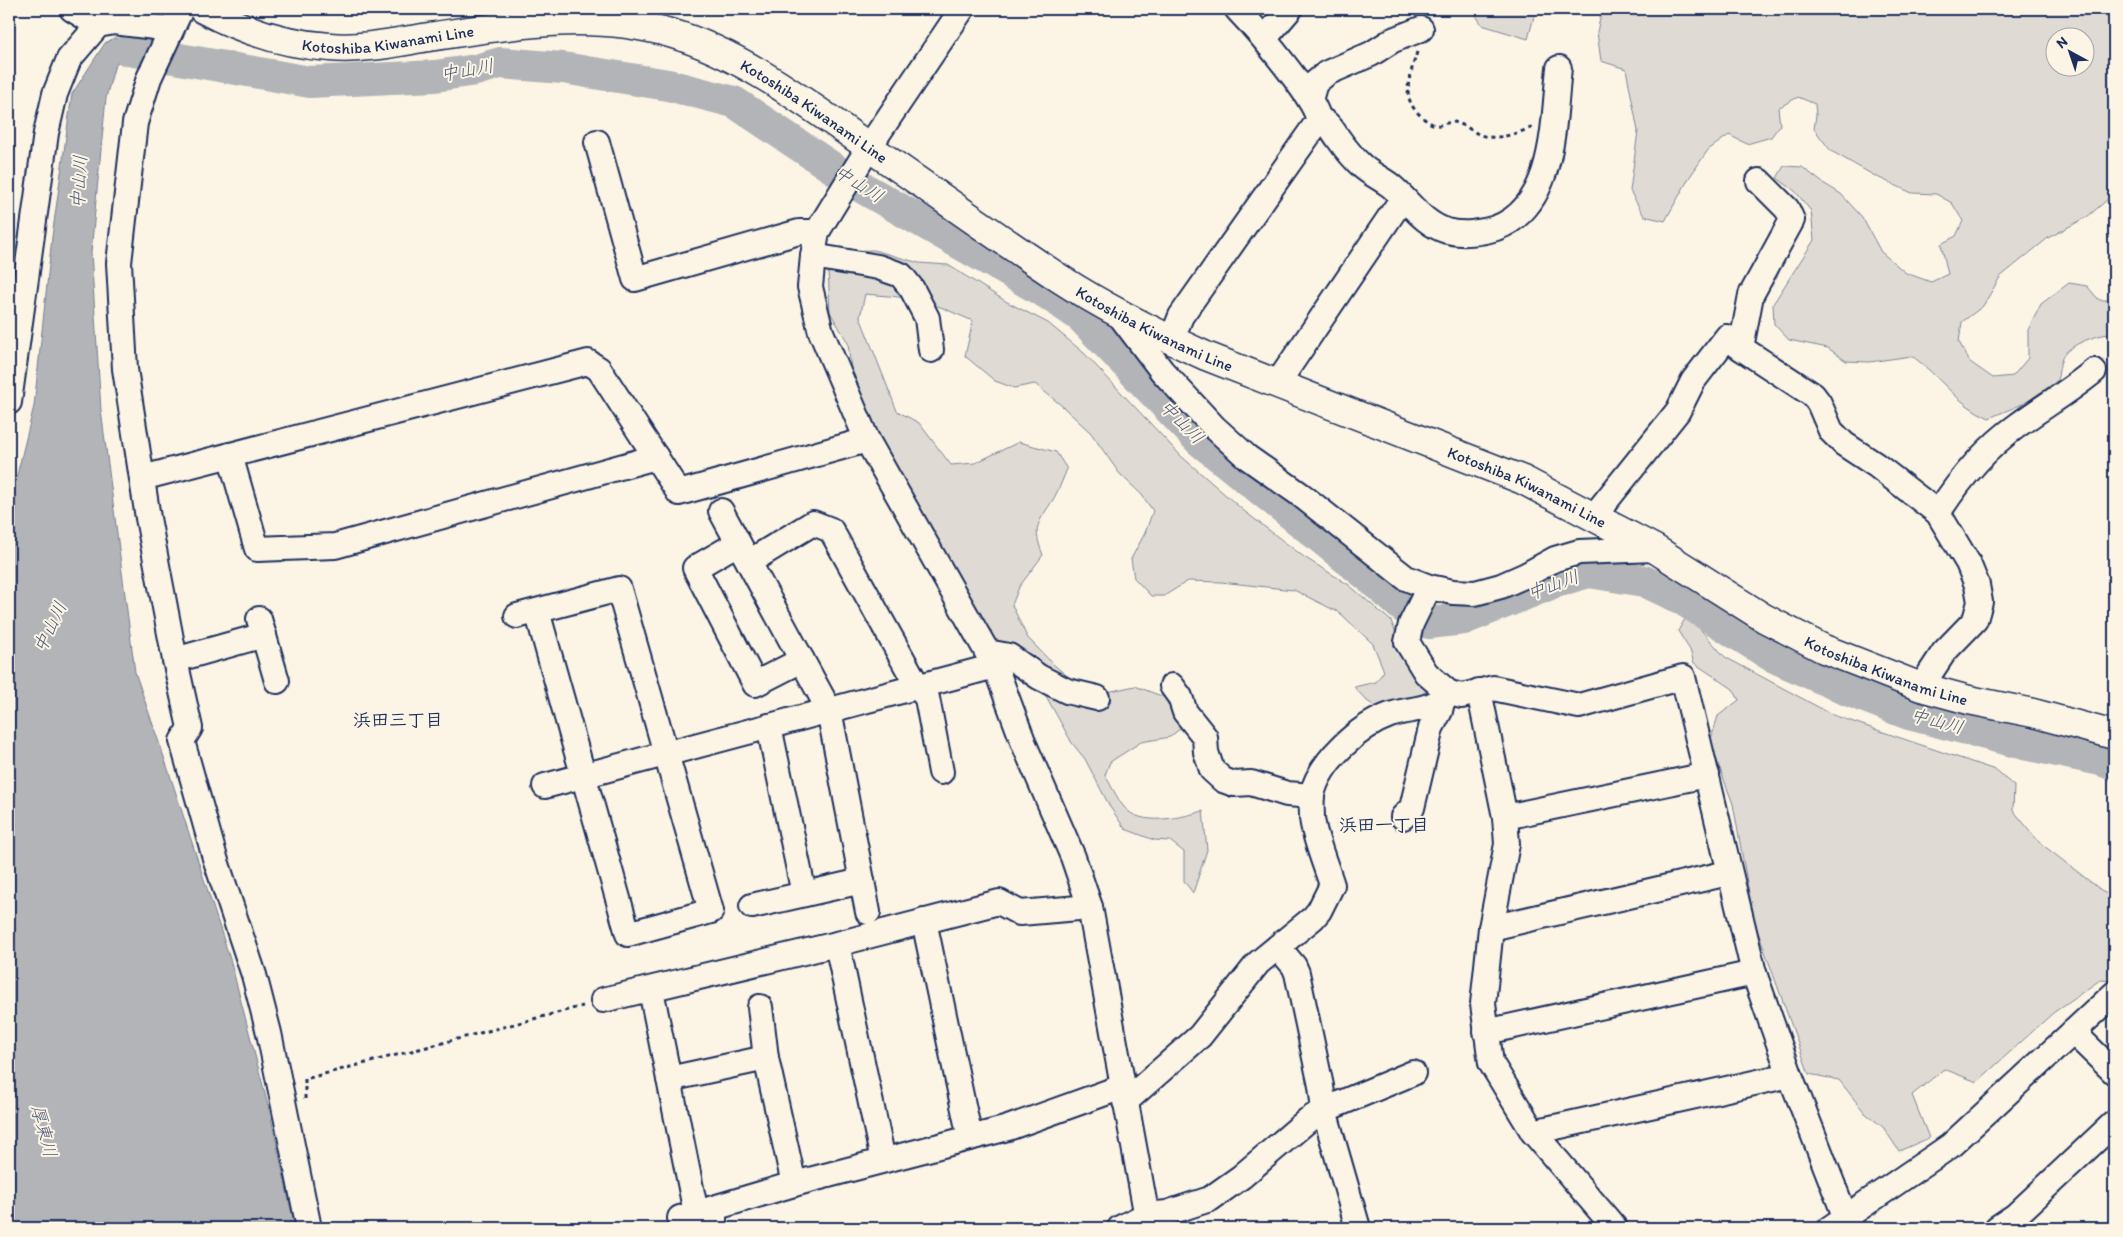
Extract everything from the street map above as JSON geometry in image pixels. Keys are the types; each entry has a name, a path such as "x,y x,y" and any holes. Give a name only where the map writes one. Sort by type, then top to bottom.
{"main road":[{"name":"Kotoshiba Kiwanami Line","path":"203,9 242,28 269,37 294,43 331,48 397,42 532,15 634,24 672,33 705,46 772,81 863,157 1060,279 1171,340 1206,356 1523,480 1655,549 1764,618 1824,649 1921,686 1969,700 2033,713 2114,735"}],"street":[{"path":"72,9 98,25"},
{"path":"962,9 863,157 818,232 810,287 821,332 867,440 991,659 1024,744 1073,857 1090,907 1123,1095 1148,1222"},
{"path":"1237,9 1265,38 1315,110 1363,167 1392,187 1429,222 1447,231 1468,233 1487,231 1507,224 1523,212 1536,195 1547,160 1558,68"},
{"path":"1265,38 1290,9"},
{"path":"9,402 46,133 55,94 70,59 98,25 114,22 173,25 152,70 135,123 119,263 125,369 142,478 175,660 190,728 182,742 215,858 254,975 269,1033 309,1228"},
{"path":"1171,340 1181,316 1315,110 1315,84 1327,73 1371,54 1393,40 1420,29"},
{"path":"597,142 635,279 799,232 818,232"},
{"path":"1741,348 1751,295 1792,220 1787,209 1759,181"},
{"path":"1277,384 1396,208 1404,199"},
{"path":"813,256 878,267 901,275 912,289 927,318 932,350"},
{"path":"1118,312 1162,371 1188,400 1247,457 1301,495 1425,595 1453,592 1475,593 1501,586 1555,559 1579,552 1655,549"},
{"path":"1594,516 1678,411 1693,381 1728,337 1741,348 1813,395 1819,403 1831,431 1844,444 1876,465 1938,513 1968,563 1977,585 1980,602 1975,620 1944,652 1921,686"},
{"path":"142,478 588,362 599,369 679,493 867,440"},
{"path":"1938,513 1954,487 1981,458 2017,426 2075,387 2094,371"},
{"path":"230,455 257,549 335,546 656,457"},
{"path":"720,511 829,710 868,912"},
{"path":"802,660 755,684 695,568 743,553 813,523 831,530 918,687 927,698 941,772"},
{"path":"618,589 667,754 711,911 628,934 584,776 527,614 618,589"},
{"path":"1425,595 1411,624 1407,642 1426,673 1446,698"},
{"path":"175,660 261,627 277,681"},
{"path":"545,786 918,687 991,659 1009,656 1039,677 1068,691 1096,698"},
{"path":"652,990 669,1079 701,1217 794,1184 1008,1128 1123,1095 1200,1036 1253,969 1320,911 1332,885 1312,820 1312,796 1324,771 1335,755 1346,742 1361,730 1373,722 1392,714 1418,709 1446,698 1493,688 1579,706 1683,677 1728,873 1754,973 1790,1075 1838,1222 1950,1146 2114,994"},
{"path":"1172,686 1180,697 1185,712 1205,737 1206,752 1212,770 1223,780 1234,784 1251,784 1287,794 1312,796"},
{"path":"1479,691 1504,817 1507,844 1491,928 1483,1004 1491,1063 1533,1132 1615,1228"},
{"path":"1403,817 1412,808 1430,728 1446,698"},
{"path":"769,726 804,894"},
{"path":"1504,817 1707,775"},
{"path":"1491,928 1728,873"},
{"path":"752,906 862,881"},
{"path":"603,1000 652,990 999,902 1020,913 1090,907"},
{"path":"924,921 970,1138"},
{"path":"837,944 883,1160"},
{"path":"1278,947 1294,966 1297,974 1322,1086 1324,1110 1358,1228"},
{"path":"1486,1032 1754,973"},
{"path":"760,1007 766,1058 794,1184"},
{"path":"2073,1032 2114,1072"},
{"path":"669,1079 766,1058"},
{"path":"1120,1228 1148,1222 1166,1213 1210,1199 1241,1177 1308,1120 1324,1110 1413,1073"},
{"path":"1533,1132 1790,1075"},
{"path":"1997,1228 2016,1216 2114,1123"}],"path":[{"path":"1420,29 1421,39 1407,87 1412,108 1427,121 1436,125 1453,121 1480,135 1489,137 1512,134 1553,119"},
{"path":"305,1108 304,1079 603,1000"}],"shaded area":[{"path":"1472,9 1536,9 1528,39 1482,25"},
{"path":"1602,9 2114,9 2114,194 2087,217 2048,238 2000,277 1983,306 1962,322 1959,342 1970,362 1993,378 2013,376 2028,358 2028,330 2041,304 2069,283 2087,286 2099,300 2114,300 2114,334 2093,337 2071,348 2062,358 2057,381 2025,403 1989,418 1958,398 1912,356 1869,362 1846,361 1828,348 1789,340 1774,324 1773,304 1814,240 1811,211 1795,191 1777,178 1784,166 1802,167 1841,194 1862,217 1881,252 1906,273 1931,282 1948,274 1941,244 1956,236 1963,221 1952,203 1936,194 1912,193 1875,176 1831,151 1814,129 1815,104 1798,97 1778,108 1780,125 1771,137 1747,144 1729,135 1708,150 1689,178 1665,221 1644,216 1630,191 1638,131 1626,69 1601,61 1597,32"},
{"path":"874,250 919,263 948,265 1007,302 1048,323 1084,353 1181,456 1244,511 1304,557 1349,585 1391,621 1404,652 1427,690 1412,702 1379,709 1367,701 1354,687 1376,682 1384,671 1373,644 1340,613 1294,590 1221,582 1188,581 1164,596 1151,596 1134,578 1131,559 1145,533 1153,511 1142,495 1119,473 1091,433 1035,384 1014,388 995,381 965,356 973,321 938,306 899,297 865,294 860,317 897,411 919,423 951,465 975,463 1019,442 1056,452 1067,469 1056,495 1038,525 1039,545 1043,555 1019,587 1012,605 1027,637 1053,664 1080,687 1107,692 1135,686 1164,697 1182,727 1170,737 1141,742 1110,762 1105,775 1122,804 1136,816 1165,819 1203,811 1207,850 1193,893 1184,881 1184,852 1170,841 1154,840 1125,829 1110,807 1085,759 1072,743 1046,696 1011,672 1010,650 985,633 879,443 851,370 848,343 830,312 828,268 840,251"},
{"path":"1685,619 1694,622 1725,657 1833,715 1995,770 2014,786 2013,810 2039,842 2114,900 2114,981 2100,980 2053,1013 1977,1082 1944,1069 1912,1095 1929,1138 1899,1151 1883,1127 1865,1113 1839,1080 1809,1074 1754,921 1733,804 1710,742 1718,716 1739,700 1733,689 1694,663 1690,650 1678,631"}],"water":[{"name":"厚東川","path":"114,38 153,43 144,61 122,57 114,68 106,98 91,252 101,410 135,672 230,959 270,1113 295,1228 9,1228 9,490 16,479 34,406 52,237 72,94 105,43"}],"waterway":[{"name":"中山川","path":"128,50 310,82 435,76 476,70 500,63 563,68 668,85 734,102 863,188 1048,294 1080,316 1199,440 1368,576 1403,607 1429,623 1464,619 1558,581 1589,572 1644,581 1680,598 1772,656 1845,689 1909,714 2024,744 2101,760 2114,765"}],"district":[{"name":"浜田三丁目","path":"398,720"},
{"name":"浜田一丁目","path":"1384,825"}]}
